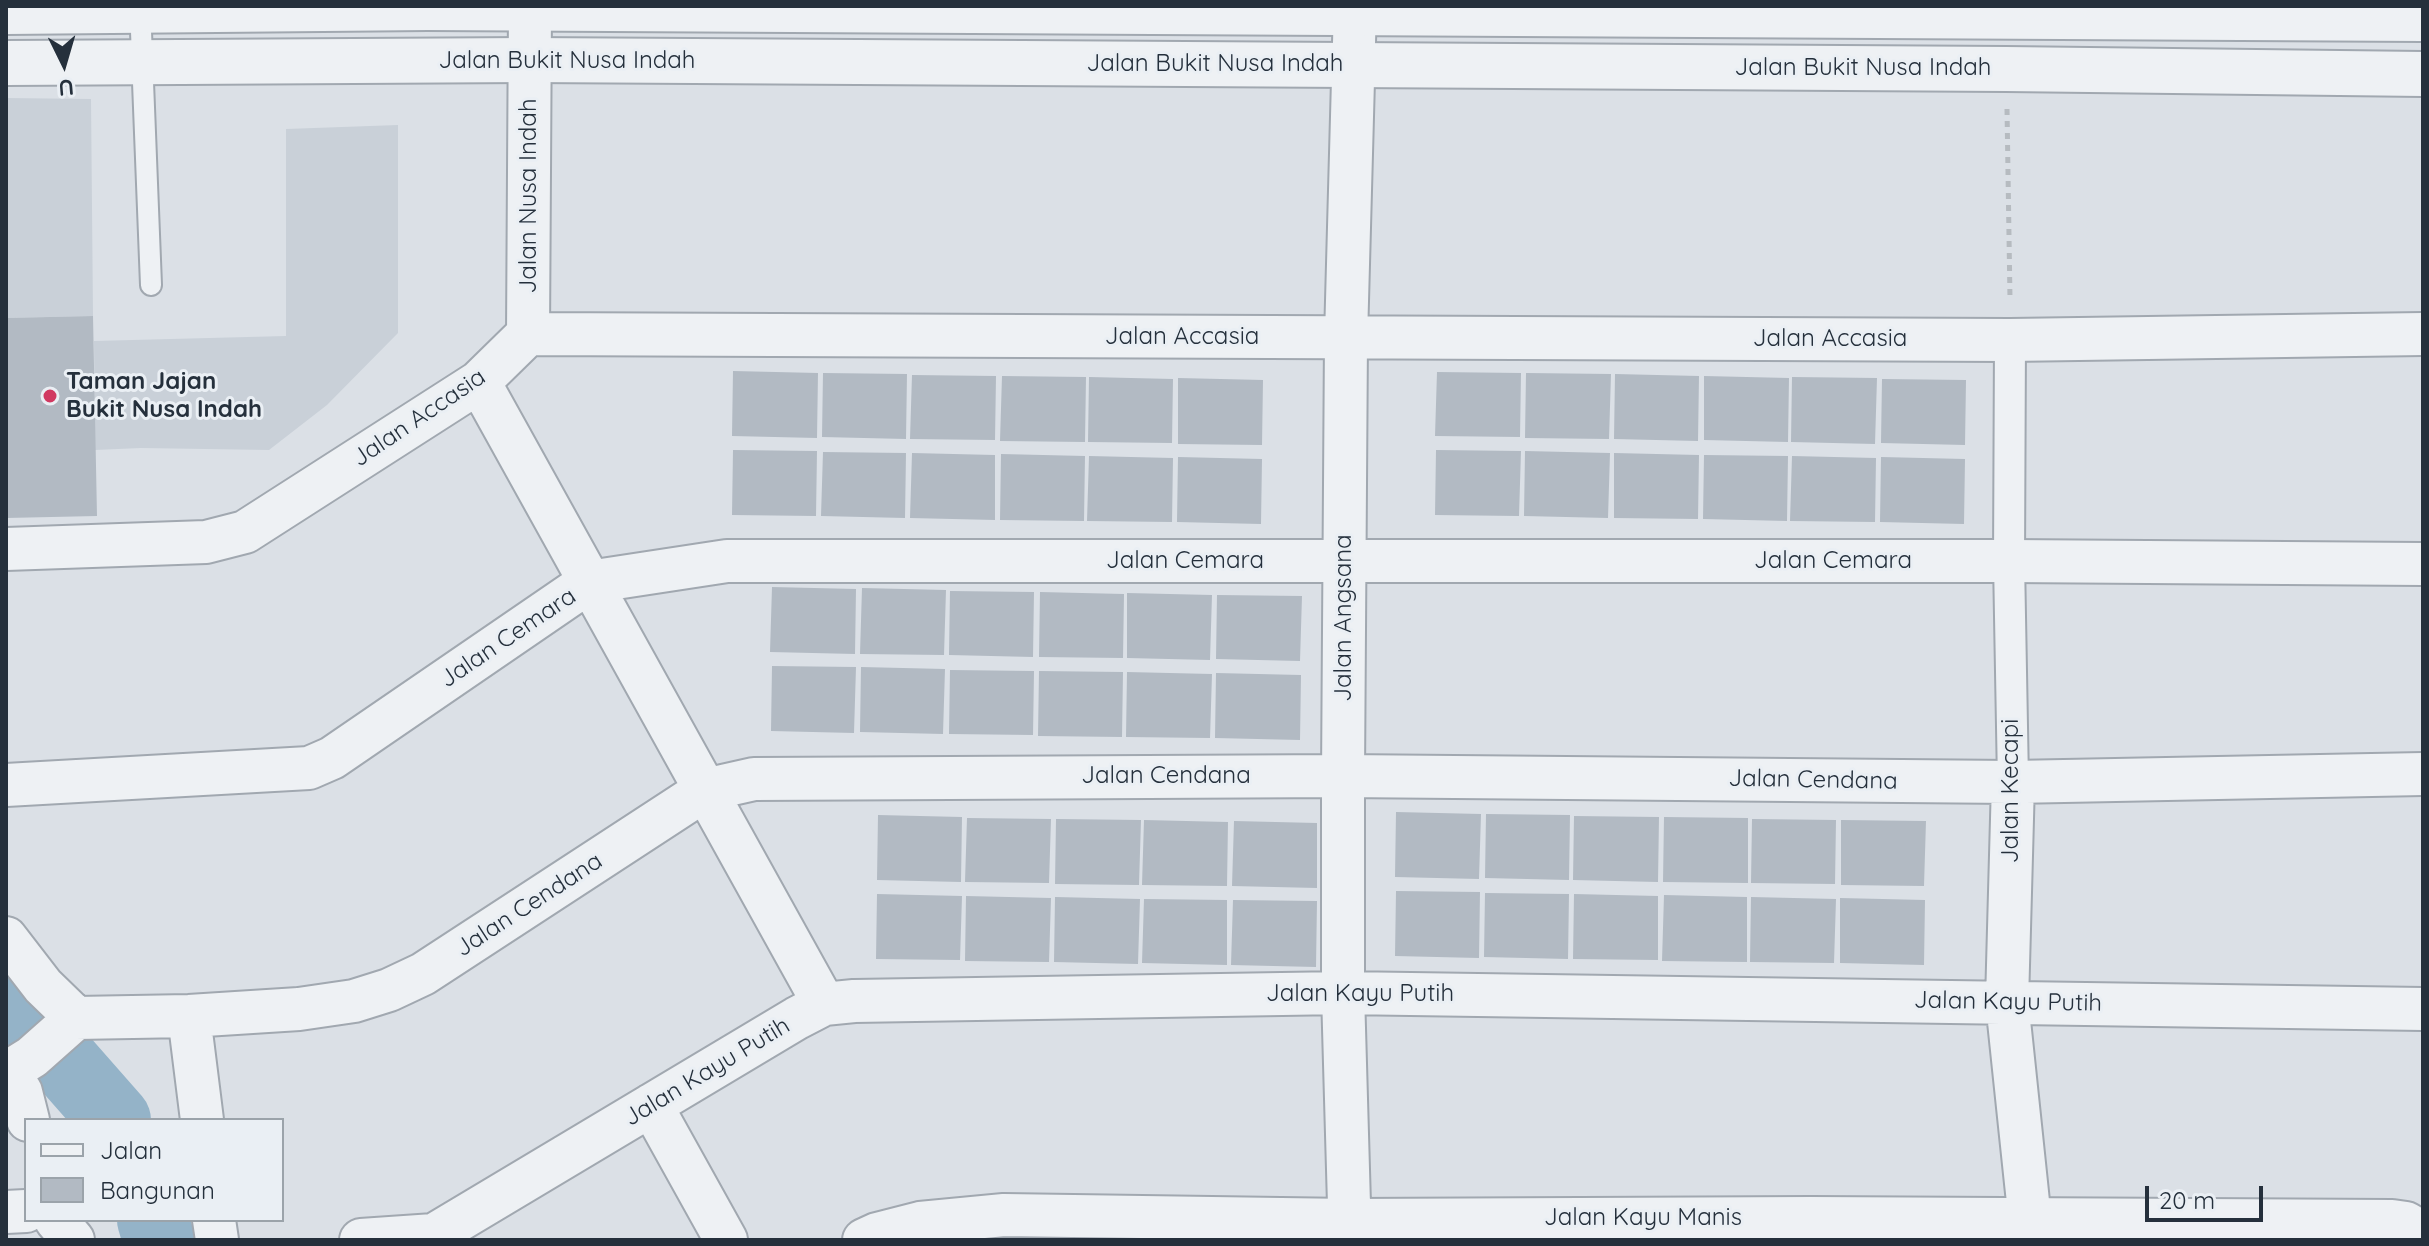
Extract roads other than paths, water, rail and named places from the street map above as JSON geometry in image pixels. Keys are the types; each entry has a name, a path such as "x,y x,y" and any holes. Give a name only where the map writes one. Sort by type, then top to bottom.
{"street":[{"name":"Jalan Bukit Nusa Indah","path":"6,12 140,8 428,7 2423,19"},
{"name":"Jalan Nusa Indah","path":"528,334 530,9"},
{"name":"Jalan Angsana","path":"1350,1230 1343,993 1343,776 1346,338 1355,11"},
{"name":"Jalan Bukit Nusa Indah","path":"6,63 529,60 2423,74"},
{"name":"Jalan Accasia","path":"6,549 206,542 245,532 479,382 528,334 2010,340 2423,334"},
{"name":"Jalan Kecapi","path":"2010,340 2009,561 2013,782 2007,1002 2030,1230"},
{"path":"479,382 824,1004"},
{"name":"Jalan Cemara","path":"6,785 309,768 332,758 589,582 727,561 2423,564"},
{"name":"Jalan Cendana","path":"70,1023 299,1009 354,1001 389,990 423,974 705,790 754,779 1343,776 2013,782 2423,774"},
{"path":"6,938 70,1023 15,1066 28,1118"},
{"name":"Jalan Kayu Putih","path":"361,1240 434,1238 651,1105 824,1004 869,1000 1343,993 2423,1009"},
{"path":"189,1016 202,1118"},
{"path":"651,1105 726,1240"},
{"name":"Jalan Kayu Manis","path":"864,1240 920,1223 1004,1215 1350,1230 2030,1230 2392,1221 2406,1223 2423,1233"},
{"path":"58,1222 73,1240"}],"lane":[{"path":"140,8 151,285"}],"waterway":[{"path":"6,996 113,1118"},
{"path":"154,1222 159,1240"}],"place":[{"name":"Taman Jajan Bukit Nusa Indah","path":"50,396"}]}
